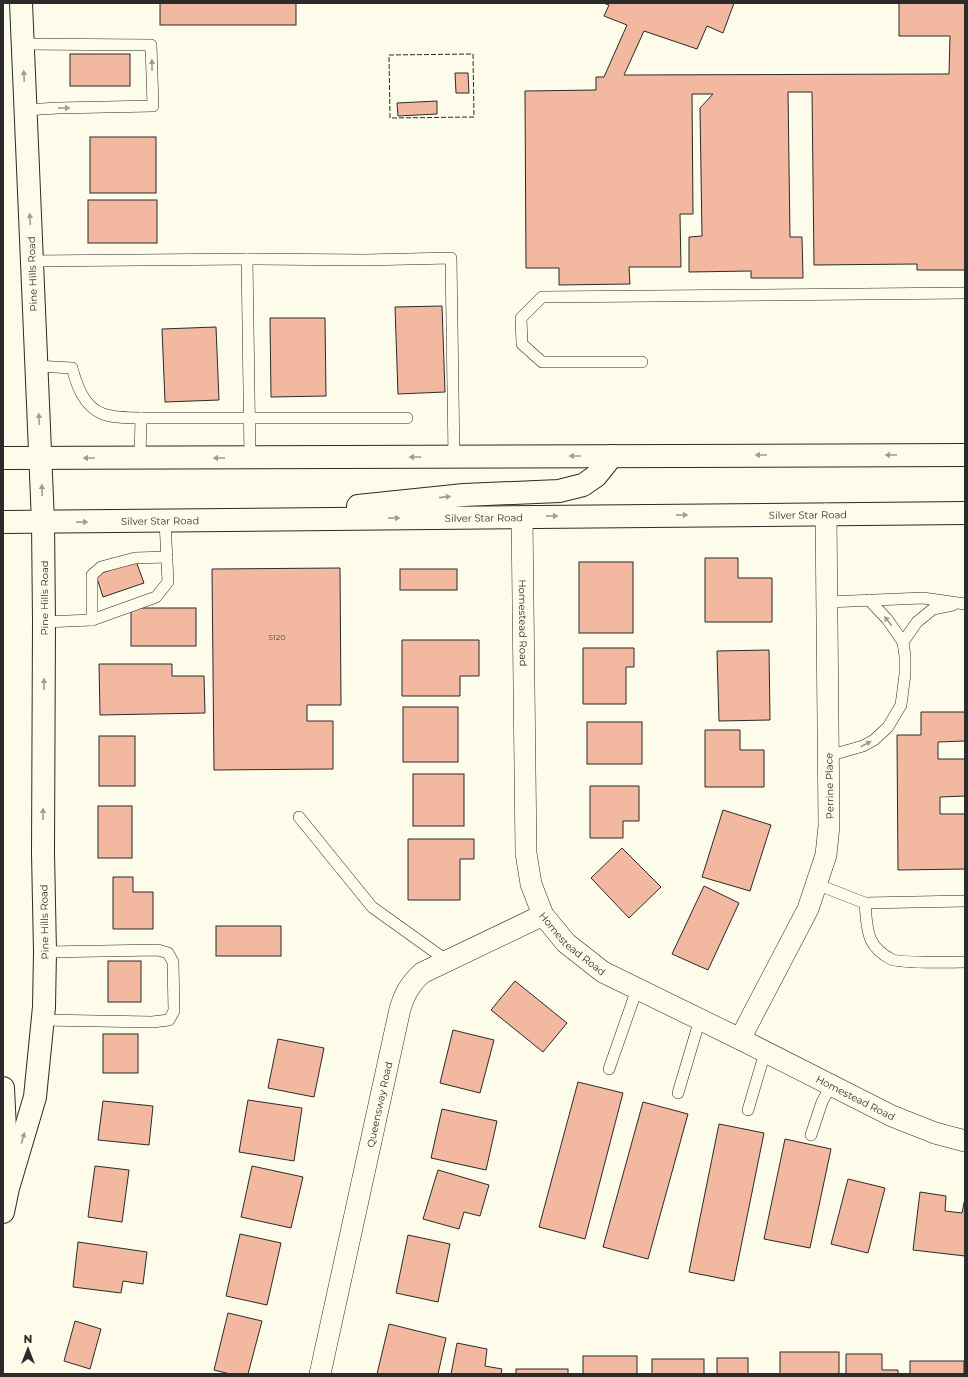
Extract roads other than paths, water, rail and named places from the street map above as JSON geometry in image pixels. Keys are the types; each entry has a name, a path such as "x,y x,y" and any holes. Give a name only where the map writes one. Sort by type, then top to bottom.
{"main road":[{"name":"Pine Hills Road","path":"3,1212 8,1188 35,1097 44,1008 45,952 43,853 43,522 21,3"},
{"path":"3,458 965,455"},
{"path":"226,520 464,494 559,491 583,486 596,476 612,456"},
{"name":"Silver Star Road","path":"3,522 965,513"},
{"name":"Pine Hills Road","path":"3,1088 8,1188"}],"street":[{"name":"Perrine Place","path":"740,1039 808,908 826,855 829,826 826,514"},
{"name":"Homestead Road","path":"522,517 526,852 531,884 543,915 566,943 583,958 603,972 892,1116 935,1133 965,1141"},
{"name":"Queensway Road","path":"320,1374 400,1009 405,994 413,982 422,973 446,960 543,915"}],"lane":[{"path":"22,44 151,45 153,106 25,110"},
{"path":"32,261 247,259 364,260 451,258 454,457"},
{"path":"247,259 250,458"},
{"path":"642,362 542,362 522,344 521,318 542,297 965,293"},
{"path":"36,366 72,368 77,388 89,405 102,414 115,416 141,418 407,418"},
{"path":"140,458 141,418"},
{"path":"44,622 92,620 156,597 168,582 166,521"},
{"path":"92,620 92,575 102,567 134,558 166,557"},
{"path":"827,602 923,598 963,604"},
{"path":"828,756 863,746 874,740 888,727 901,706 904,690 905,656 903,642 887,619 869,600"},
{"path":"903,642 917,622 933,609 963,604"},
{"path":"299,817 372,906 446,960"},
{"path":"816,884 865,903 965,900"},
{"path":"865,903 871,939 879,951 892,960 910,962 965,962"},
{"path":"43,1020 152,1022 169,1020 174,1011 174,962 168,953 158,950 45,952"},
{"path":"608,1069 637,989"},
{"path":"678,1093 700,1019"},
{"path":"748,1110 765,1052"},
{"path":"811,1135 822,1102 831,1085"}]}
